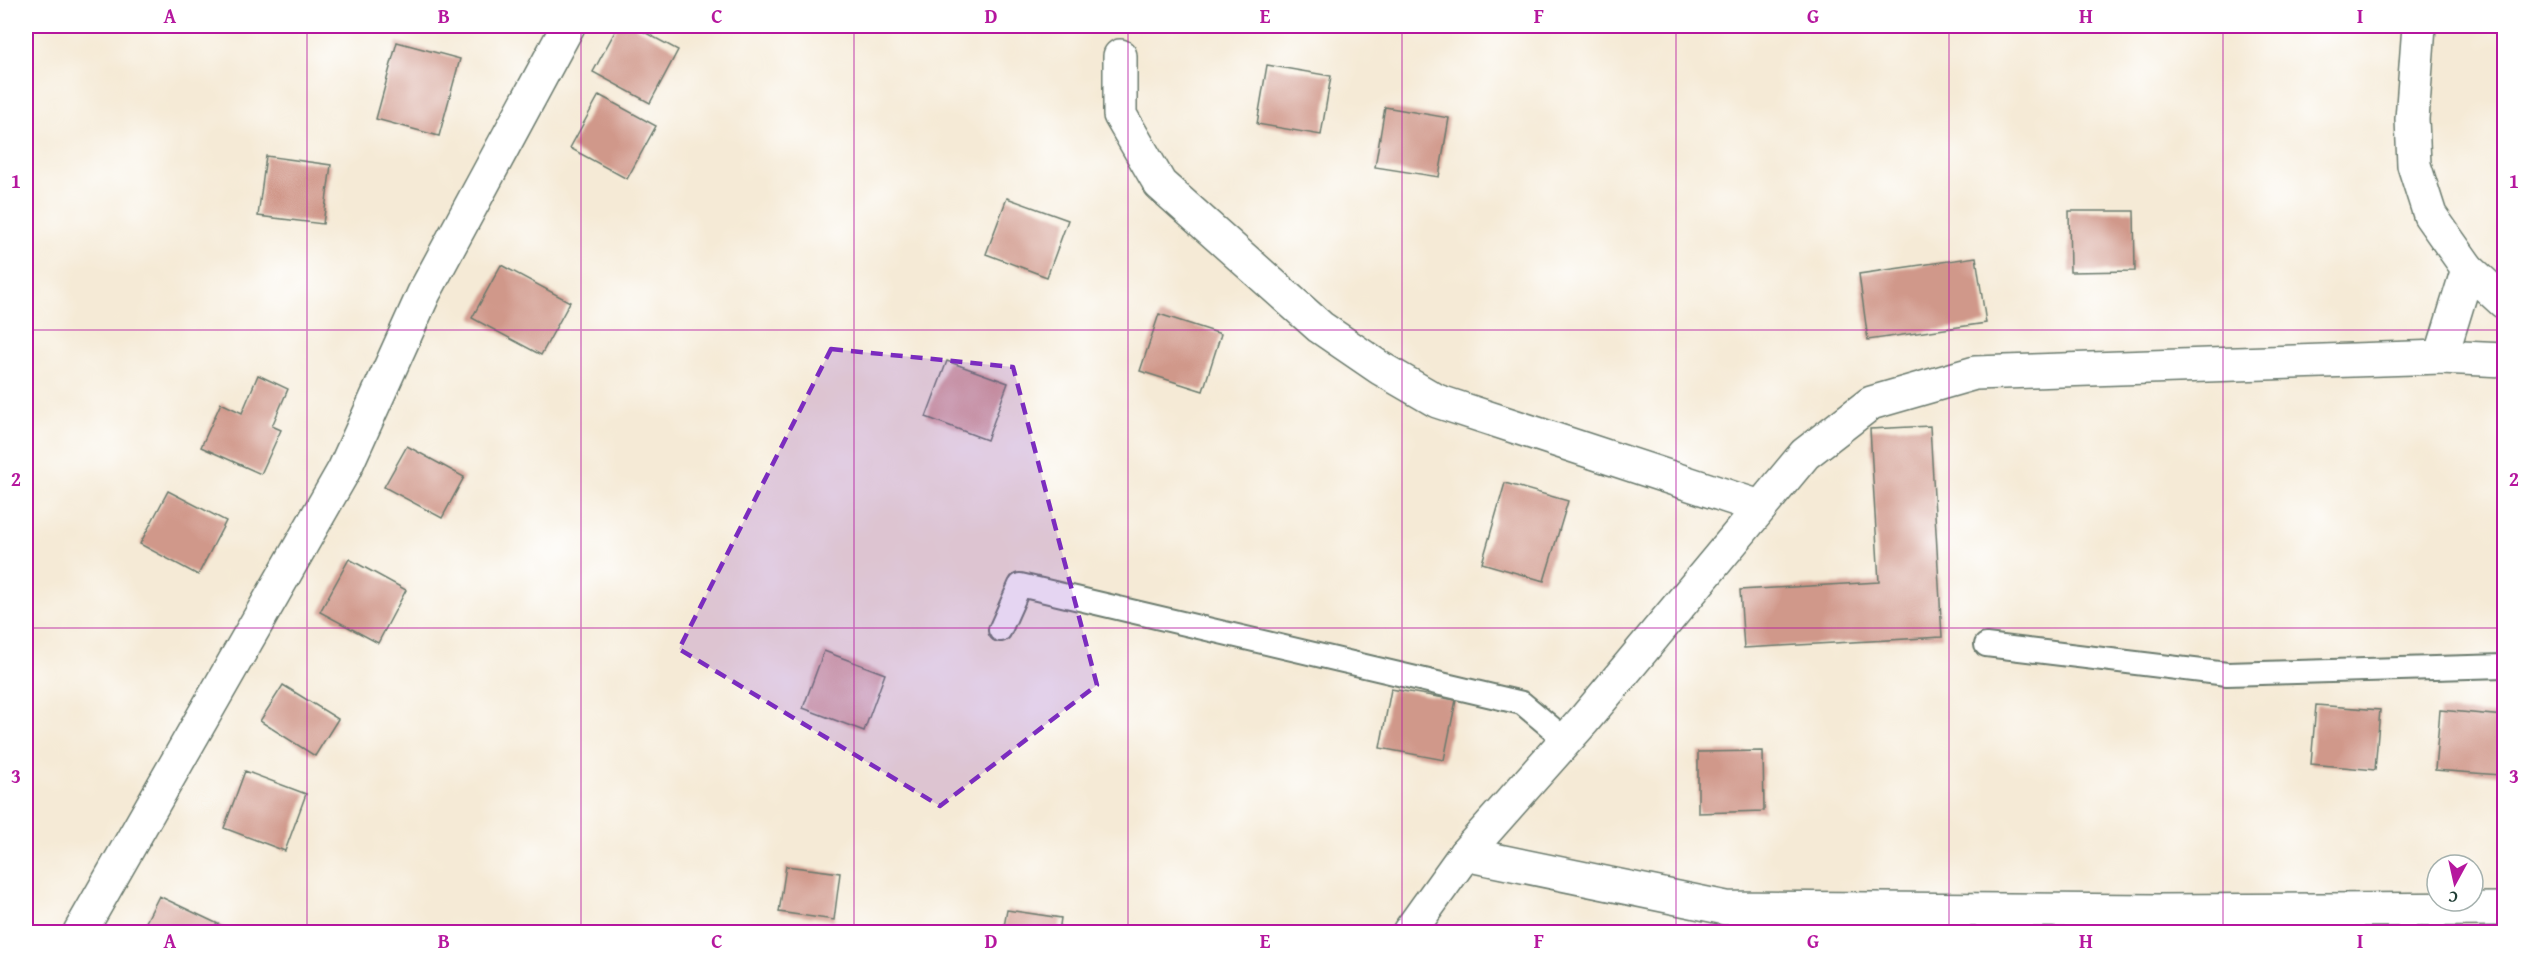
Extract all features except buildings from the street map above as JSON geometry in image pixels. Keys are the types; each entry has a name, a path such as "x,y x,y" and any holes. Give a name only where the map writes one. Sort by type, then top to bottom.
{"street":[{"path":"80,933 344,470 424,293 568,26"},
{"path":"2419,26 2412,119 2414,165 2430,215 2468,269 2505,302"},
{"path":"1120,56 1120,115 1160,184 1320,327 1380,368 1437,401 1760,507"},
{"path":"2440,357 2468,269"},
{"path":"1409,933 1465,854 1566,740 1805,454 1871,403 1975,373 2440,357 2505,360"},
{"path":"1465,854 1726,908 2157,911 2505,909"}],"lane":[{"path":"1000,630 1020,585 1522,703 1566,740"},
{"path":"1986,645 2227,674 2505,666"}],"highlighted area":[{"path":"831,349 1013,367 1097,685 940,806 679,649"}]}
